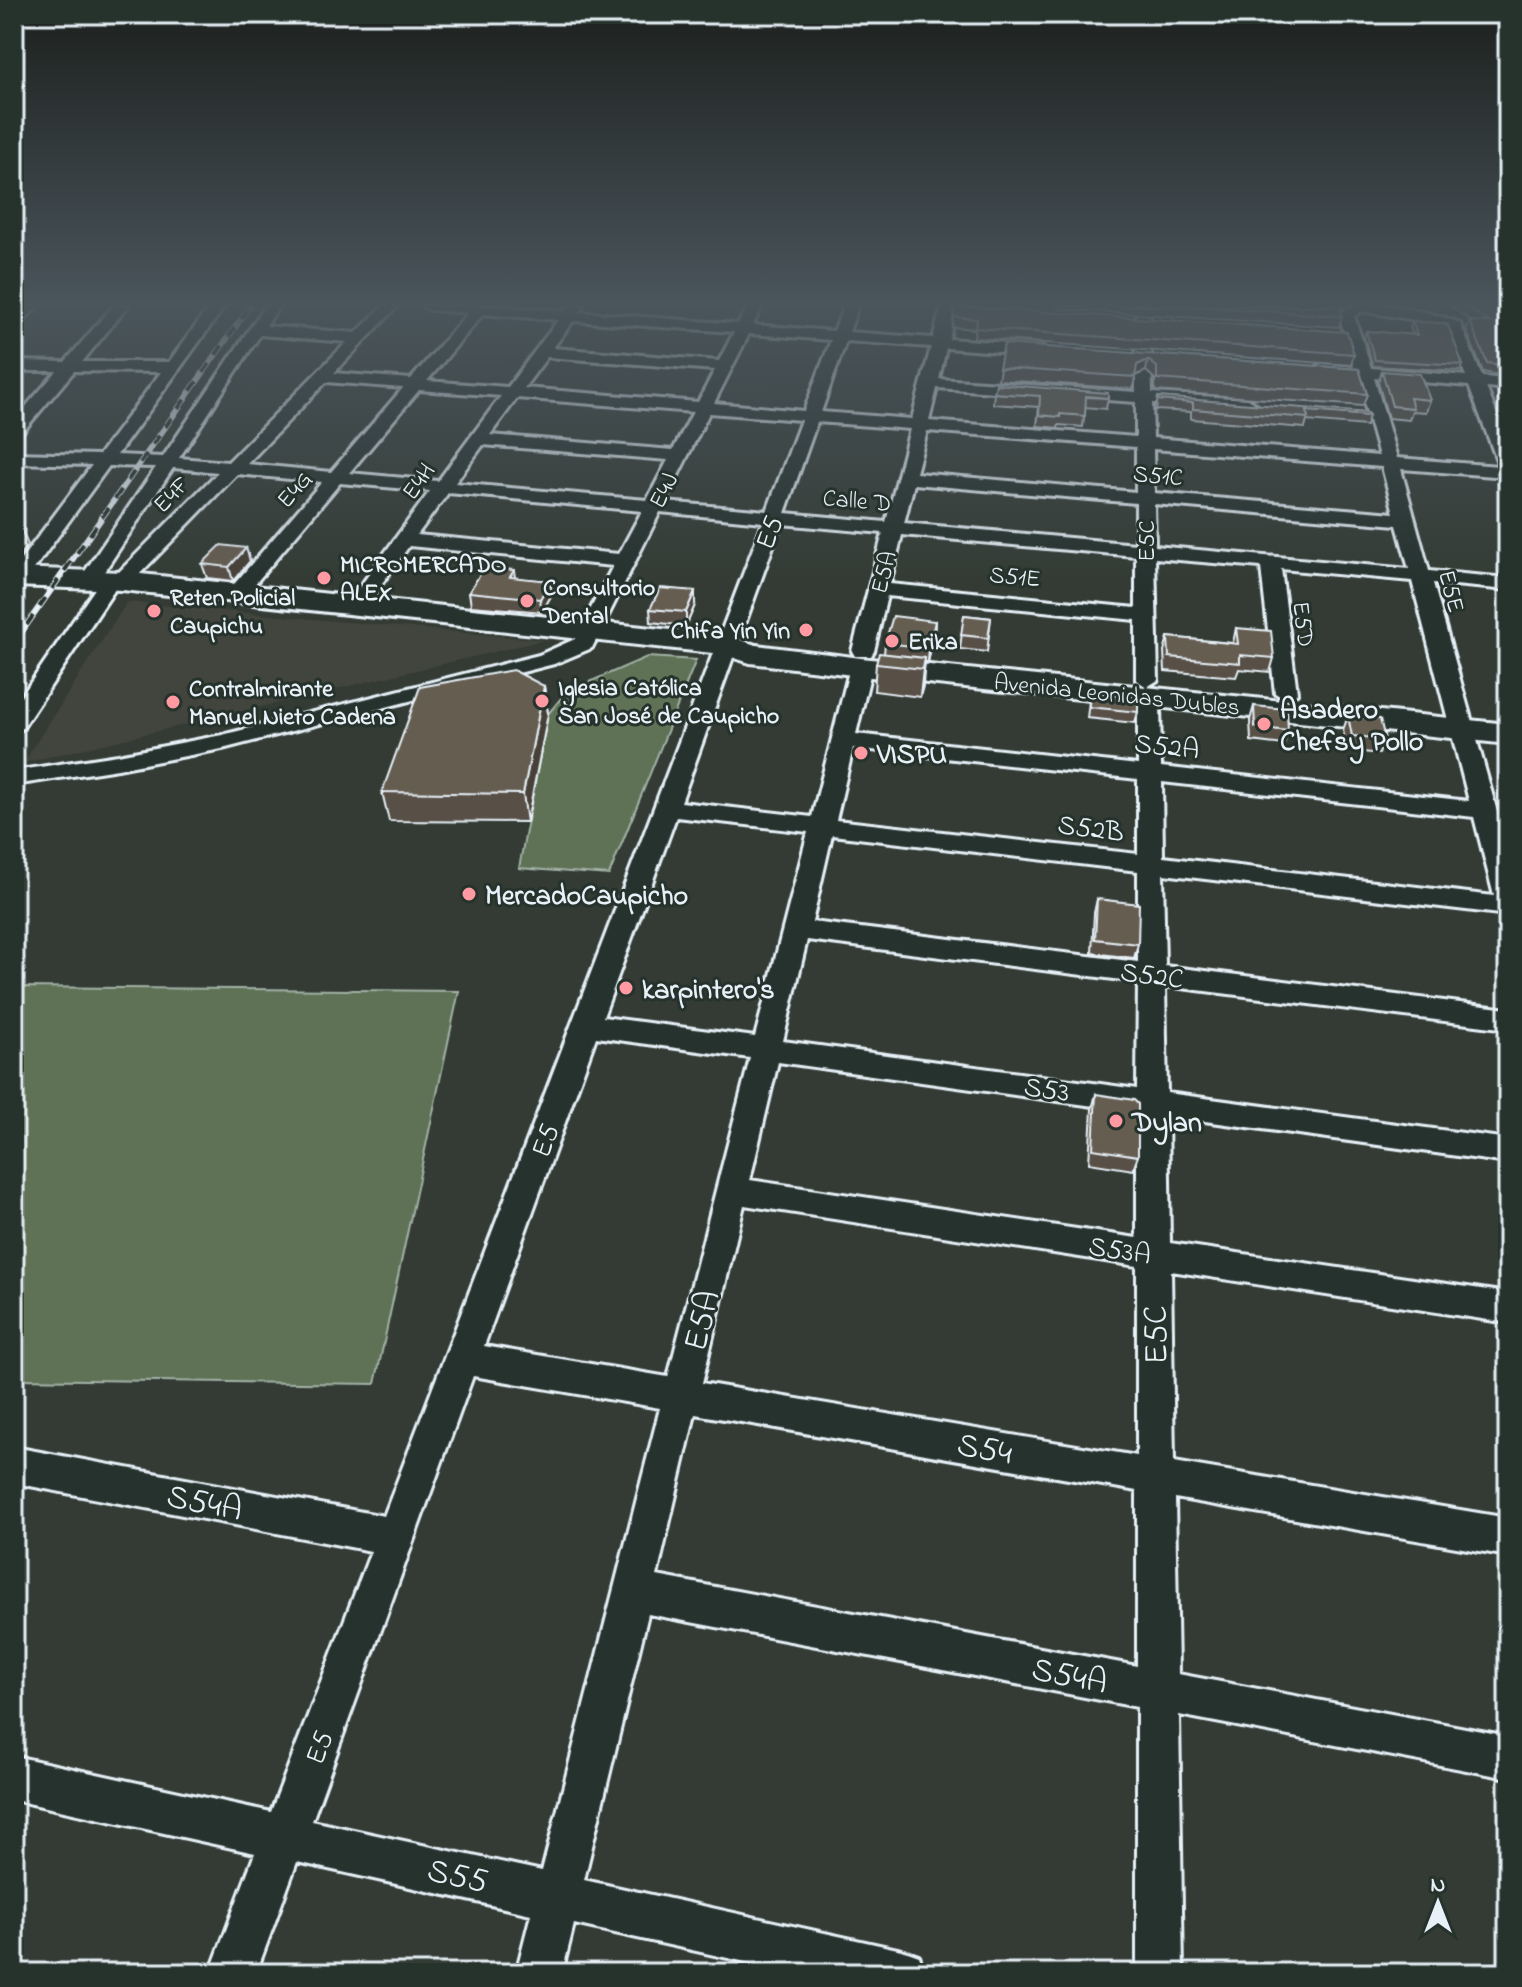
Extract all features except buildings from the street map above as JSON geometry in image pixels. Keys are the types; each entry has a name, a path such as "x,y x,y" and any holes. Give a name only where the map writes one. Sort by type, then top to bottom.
{"main road":[{"name":"Avenida Leonidas Dubles","path":"15,579 107,581 728,645 750,654 862,659 1459,719 1508,714"},
{"name":"Avenida Leonidas Dubles","path":"1148,689 1286,693 1459,719 1508,734"}],"street":[{"path":"14,431 42,399"},
{"path":"15,579 149,399"},
{"path":"107,581 167,462 210,399"},
{"name":"E4F","path":"14,724 107,581 231,470 300,399"},
{"name":"E4G","path":"236,594 403,399"},
{"name":"E4H","path":"355,607 509,399"},
{"path":"586,399 1508,472"},
{"name":"E4J","path":"592,631 709,399"},
{"name":"E5","path":"233,1973 728,645 817,399"},
{"name":"E5A","path":"539,1973 926,399"},
{"name":"E5C","path":"1145,399 1160,1973"},
{"path":"1179,399 1269,406"},
{"name":"E5E","path":"1367,399 1369,414 1390,463 1508,898"},
{"path":"1483,399 1508,466"},
{"path":"479,439 680,456"},
{"name":"Calle D","path":"14,458 167,462 1508,584"},
{"name":"S51C","path":"906,478 1405,520"},
{"path":"404,540 627,561"},
{"name":"E5D","path":"1270,563 1286,693"},
{"name":"S51E","path":"878,589 1147,615"},
{"path":"14,778 268,733 563,653 584,643 592,631"},
{"name":"S52A","path":"843,740 1484,810"},
{"name":"S52B","path":"667,808 1508,906"},
{"name":"S52C","path":"796,929 1508,1019"},
{"name":"S53","path":"587,1025 1508,1151"},
{"name":"S53A","path":"732,1190 1508,1308"},
{"name":"S54","path":"463,1358 1508,1537"},
{"name":"S54A","path":"14,1465 396,1537"},
{"name":"S54A","path":"633,1591 1508,1757"},
{"name":"S55","path":"15,1780 902,1973"}],"shaded area":[{"name":"Contralmirante Manuel Nieto Cadena","path":"127,602 544,640 23,763"}],"green space":[{"path":"647,657 696,660 609,875 519,868 548,714 566,692"},
{"path":"14,987 459,991 375,1384 14,1379"}],"railway":[{"path":"14,643 185,399"}],"place":[{"name":"MICROMERCADO ALEX","path":"324,578"},
{"name":"Consultorio Dental","path":"527,601"},
{"name":"Reten Policial Caupichu","path":"154,611"},
{"name":"Chifa Yin Yin","path":"806,630"},
{"name":"Erika","path":"892,641"},
{"name":"Iglesia Católica San José de Caupicho","path":"542,701"},
{"name":"Contralmirante Manuel Nieto Cadena","path":"173,702"},
{"name":"Asadero Chefsy Pollo","path":"1264,724"},
{"name":"VISPU","path":"861,753"},
{"name":"MercadoCaupicho","path":"469,894"},
{"name":"karpintero's","path":"626,988"},
{"name":"Dylan","path":"1116,1121"}]}
